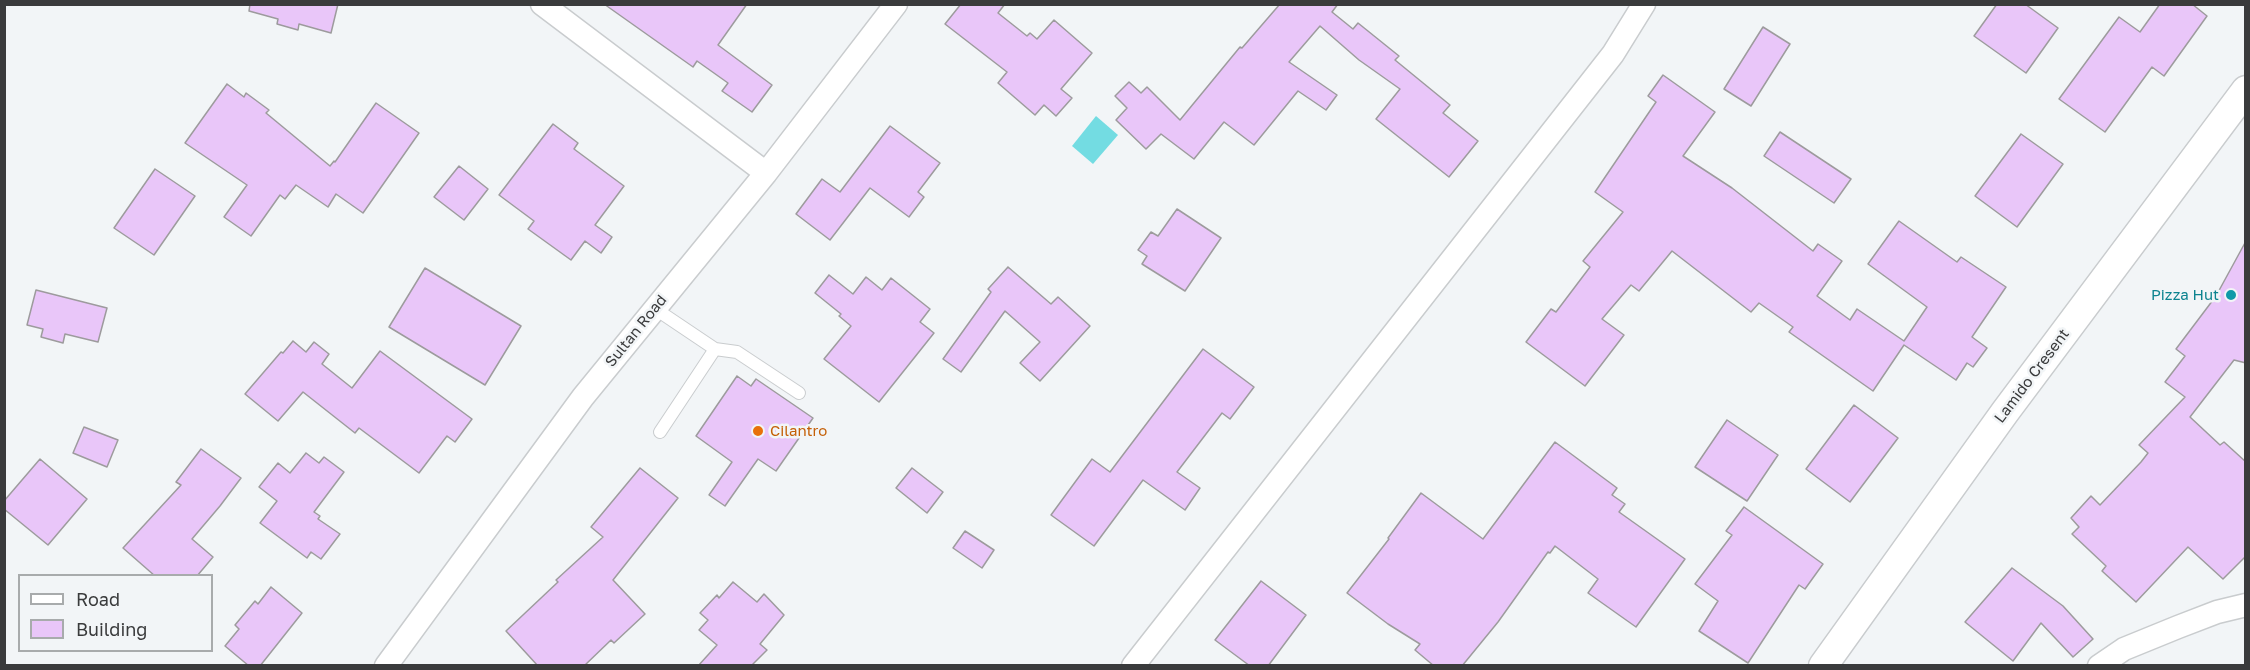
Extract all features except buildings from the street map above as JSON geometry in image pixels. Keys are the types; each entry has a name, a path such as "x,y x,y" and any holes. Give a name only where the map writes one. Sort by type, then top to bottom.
{"street":[{"path":"542,4 766,173"},
{"name":"Sultan Road","path":"386,666 583,397 766,173 896,4"},
{"path":"1133,666 1613,54 1644,4"},
{"name":"Lamido Cresent","path":"1823,666 2012,402 2245,92"},
{"path":"2099,666 2124,649 2145,640 2217,612 2246,605"}],"lane":[{"path":"654,308 716,349 737,352 799,393"},
{"path":"660,432 716,349"}],"water":[{"path":"1096,116 1118,135 1093,164 1072,146"}],"place":[{"name":"Pizza Hut","path":"2231,295"},
{"name":"Cilantro","path":"758,431"}]}
